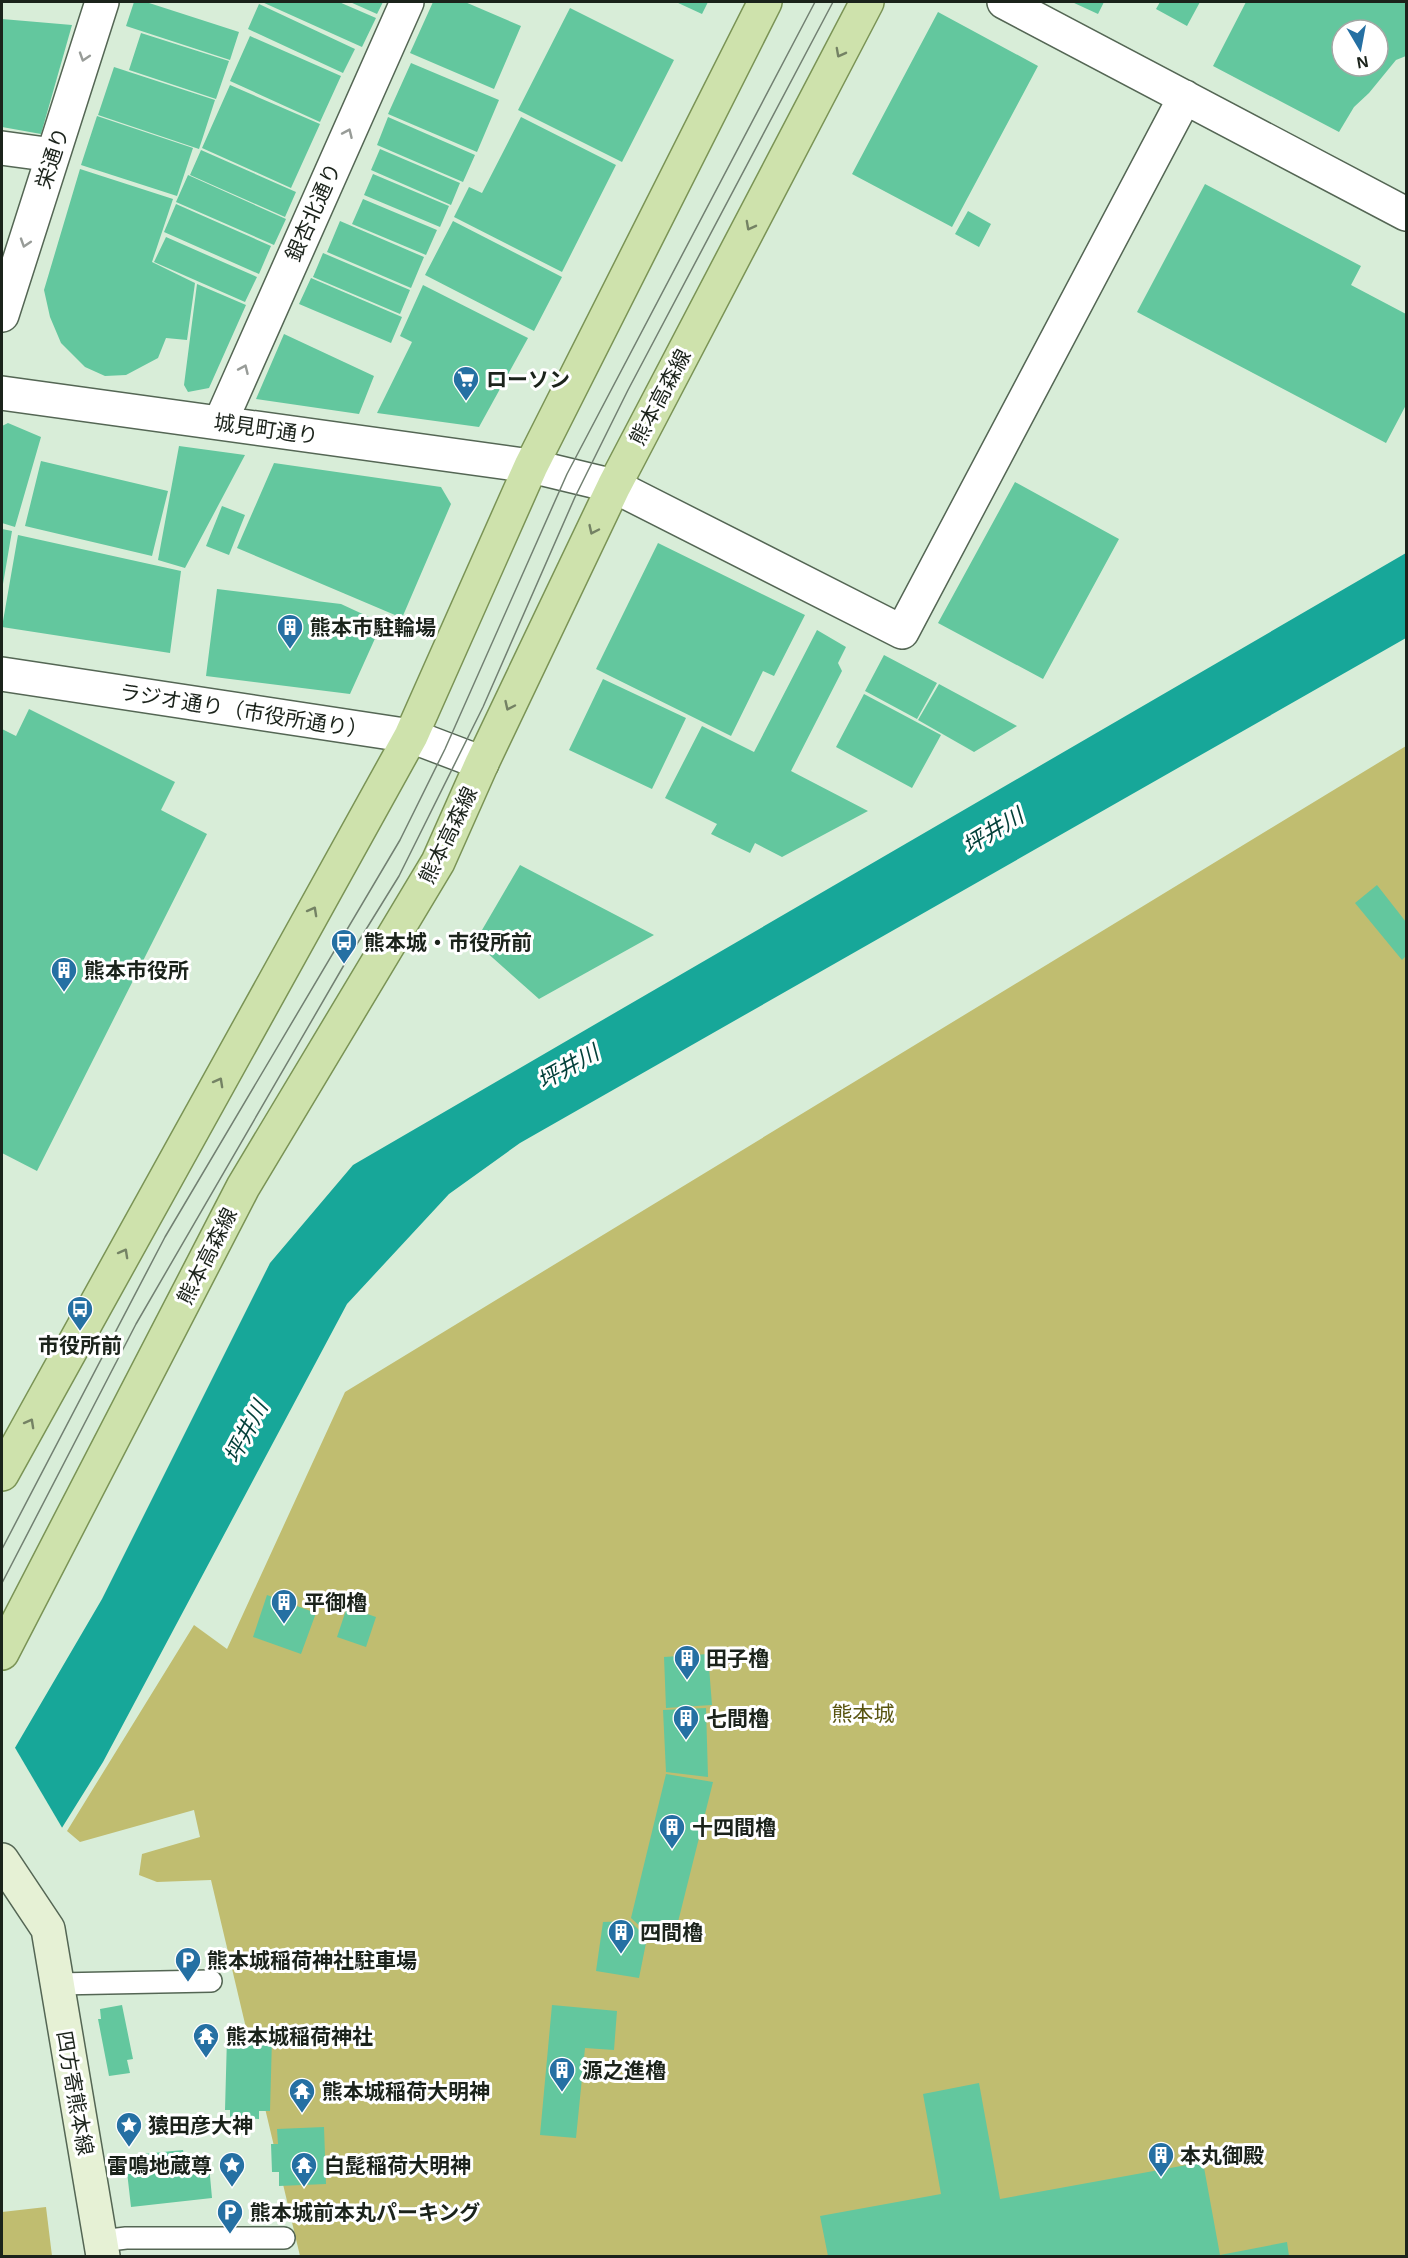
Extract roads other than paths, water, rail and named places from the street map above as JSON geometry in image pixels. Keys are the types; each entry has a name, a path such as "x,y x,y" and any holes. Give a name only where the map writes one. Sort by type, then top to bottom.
{"main road":[{"path":"2,1474 411,736 531,465 765,2"},
{"name":"熊本高森線","path":"2,1653 243,1187 438,862 482,763 614,486 867,2"},
{"name":"四方寄熊本線","path":"2,1860 48,1929 102,2249"}],"street":[{"name":"栄通り","path":"2,315 102,2"},
{"name":"銀杏北通り","path":"220,423 406,2"},
{"path":"1004,2 1407,214"},
{"name":"城見町通り","path":"2,393 531,465 614,486 902,632 1185,97"},
{"path":"2,148 53,155"},
{"name":"ラジオ通り（市役所通り）","path":"2,674 411,736 482,763"}],"lane":[{"path":"57,1984 212,1981"},
{"path":"102,2249 126,2238 285,2238"}],"water":[{"name":"坪井川","path":"1406,553 1406,638 520,1143 449,1194 347,1304 103,1762 2,1924 2,1770 102,1599 270,1263 353,1165"}],"tram line":[{"path":"2,1549 165,1237 400,840 445,749 567,474 815,2"},
{"path":"2,1583 136,1324 344,965 399,876 483,707 575,497 628,390 833,2"}],"place":[{"name":"ローソン","path":"466,402"},
{"name":"熊本市駐輪場","path":"290,650"},
{"name":"熊本城・市役所前","path":"344,965"},
{"name":"熊本市役所","path":"64,993"},
{"name":"市役所前","path":"80,1332"},
{"name":"平御櫓","path":"284,1625"},
{"name":"田子櫓","path":"687,1681"},
{"name":"七間櫓","path":"686,1741"},
{"name":"十四間櫓","path":"672,1850"},
{"name":"四間櫓","path":"621,1955"},
{"name":"熊本城稲荷神社駐車場","path":"188,1983"},
{"name":"熊本城稲荷神社","path":"206,2059"},
{"name":"源之進櫓","path":"562,2093"},
{"name":"熊本城稲荷大明神","path":"302,2114"},
{"name":"猿田彦大神","path":"129,2148"},
{"name":"本丸御殿","path":"1161,2178"},
{"name":"雷鳴地蔵尊","path":"232,2188"},
{"name":"白髭稲荷大明神","path":"304,2188"},
{"name":"熊本城前本丸パーキング","path":"230,2235"}],"park label":[{"name":"熊本城","path":"863,1713"}]}
